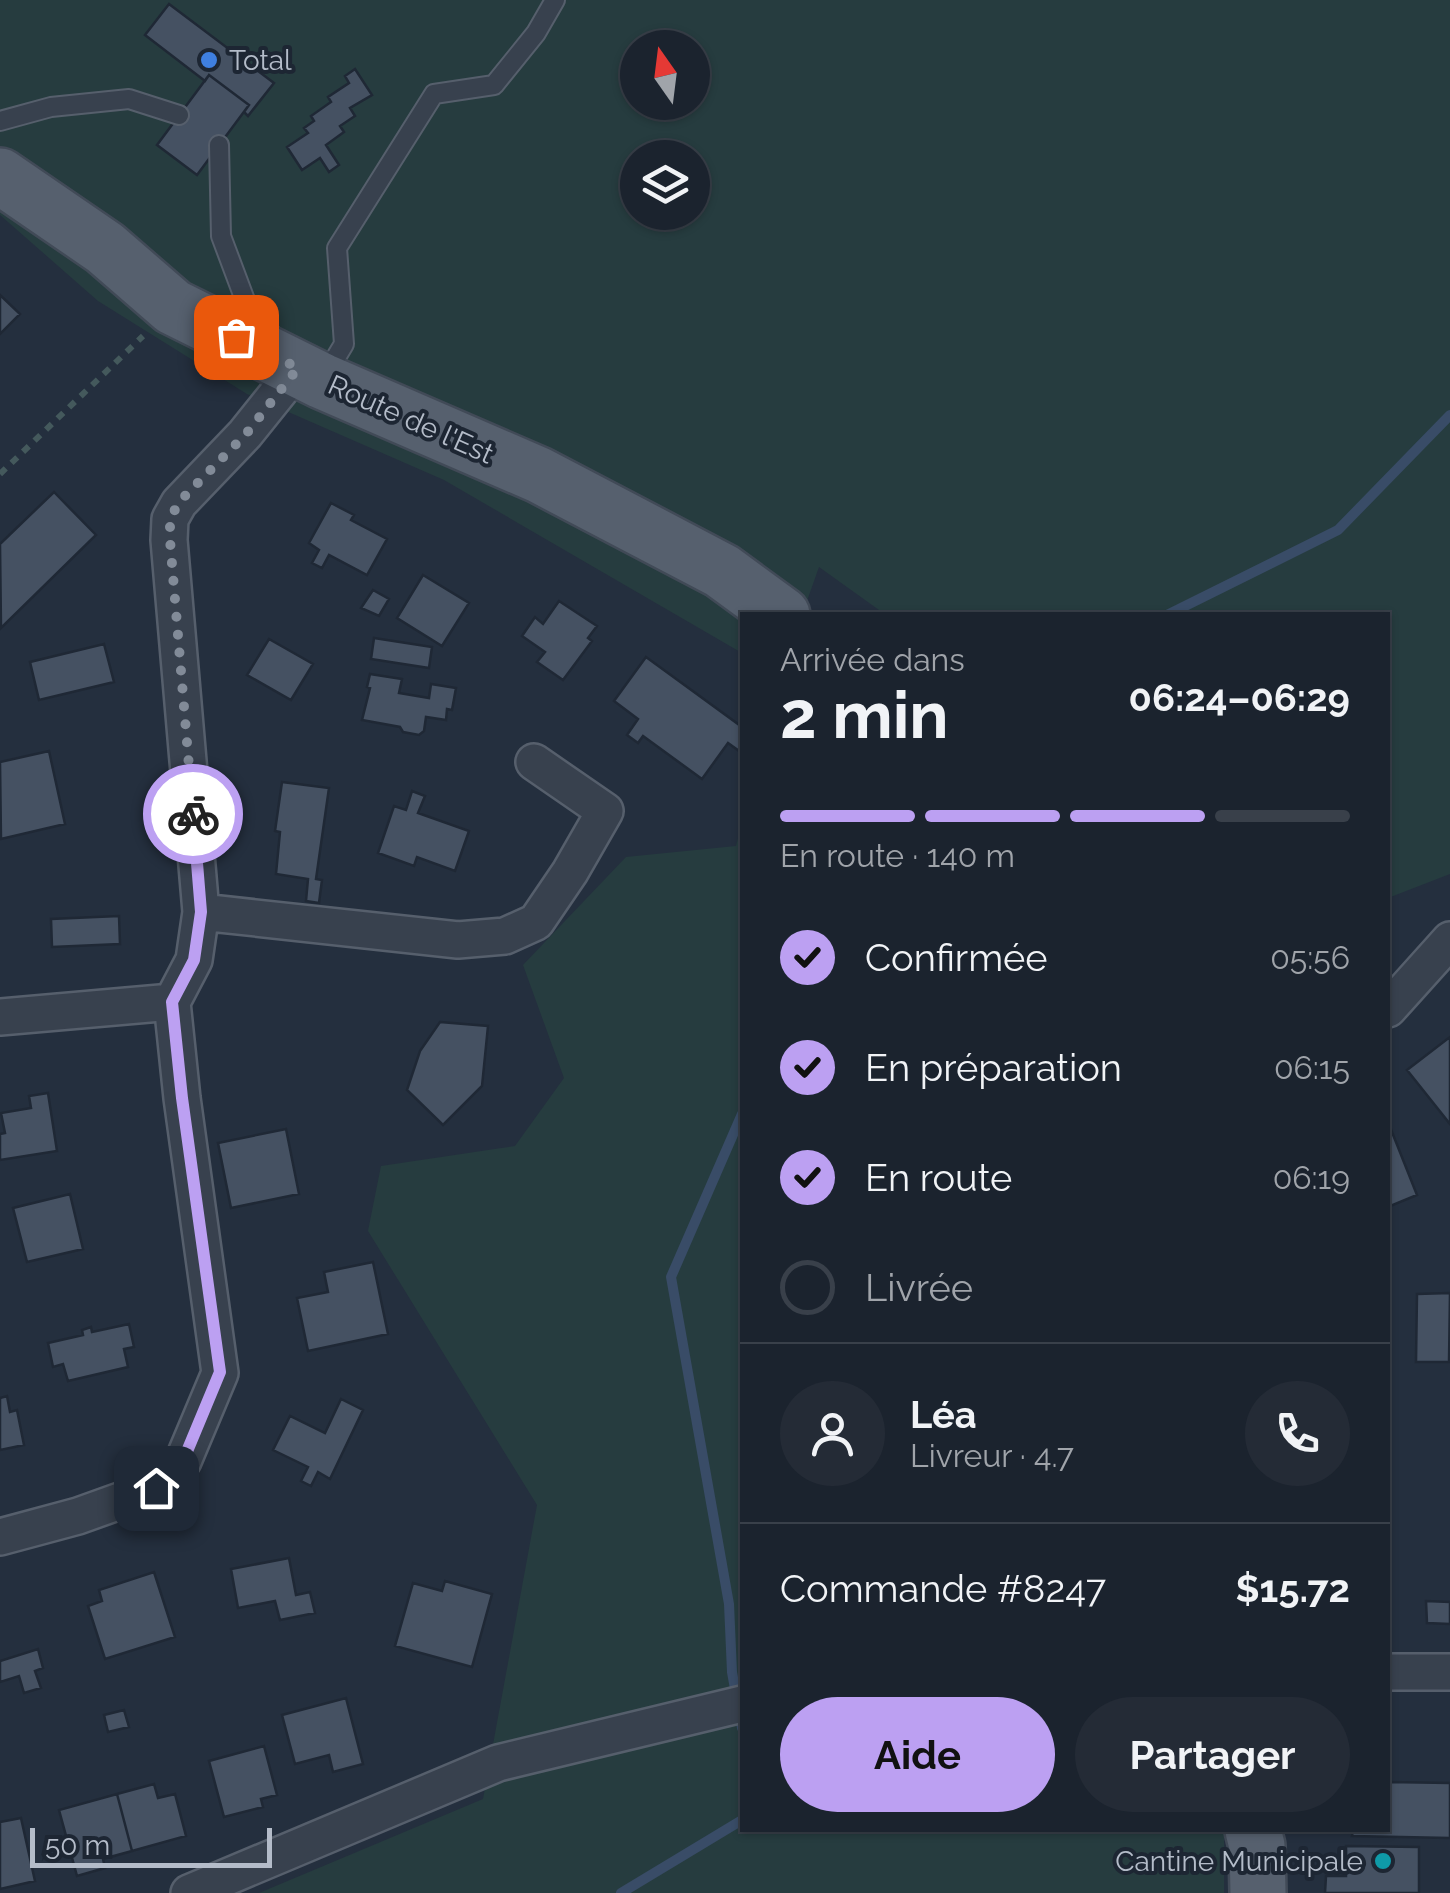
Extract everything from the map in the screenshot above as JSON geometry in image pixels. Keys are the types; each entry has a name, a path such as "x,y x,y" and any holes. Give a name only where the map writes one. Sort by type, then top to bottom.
{"main road":[{"name":"Route de l'Est","path":"0,176 105,248 174,306 310,374 556,484 722,571 778,612"},
{"path":"1236,1893 1238,1832"},
{"path":"1253,1832 1258,1893"}],"street":[{"path":"0,1537 78,1516 156,1488 183,1461 220,1372 172,1002 194,960 201,912 170,519 179,502 310,374"},
{"path":"201,912 458,940 504,936 536,922 605,811 534,762"},
{"path":"1390,1007 1450,940"},
{"path":"0,1017 172,1002"},
{"path":"1390,1672 1450,1672"},
{"path":"189,1893 498,1763 740,1704"}],"lane":[{"path":"220,145 222,236 245,300 310,374 344,344 337,248 434,94 494,85 536,33 555,0"},
{"path":"0,121 52,107 129,99 179,116"}],"path":[{"path":"0,474 174,306"}],"green space":[{"path":"0,0 1450,0 1450,874 1390,897 1390,612 882,612 819,567 803,612 740,612 740,652 444,480 247,394 98,301 0,215"},
{"path":"740,830 740,1832 1224,1832 1224,1893 259,1893 483,1799 537,1505 368,1231 381,1166 515,1146 564,1078 523,965 626,857 736,846"}],"building":[{"path":"169,4 274,83 248,116 244,112 249,105 209,75 205,81 145,35"},
{"path":"355,69 372,95 350,108 355,116 340,126 344,132 326,145 339,165 329,172 320,158 302,170 287,147 308,133 304,128 314,121 311,116 331,102 328,97 349,83 345,76"},
{"path":"209,75 249,105 197,175 157,145"},
{"path":"0,295 20,314 0,334"},
{"path":"54,492 96,535 1,628 0,544"},
{"path":"331,503 354,515 351,520 387,539 367,575 329,555 322,568 312,563 319,550 309,543"},
{"path":"423,575 469,603 442,646 397,618"},
{"path":"373,590 389,599 379,616 361,608"},
{"path":"559,601 597,626 588,638 592,641 563,680 537,662 545,652 522,636 535,617 543,624"},
{"path":"374,638 432,647 429,668 371,659"},
{"path":"269,639 313,664 291,700 247,675"},
{"path":"104,644 114,682 39,700 30,662"},
{"path":"646,657 740,726 740,752 728,743 702,779 643,736 638,743 627,735 638,719 614,701"},
{"path":"370,674 402,679 399,693 429,698 431,684 456,688 452,710 447,709 446,720 426,717 424,731 419,735 362,720"},
{"path":"49,751 65,824 1,839 0,762"},
{"path":"282,782 329,788 316,879 322,880 319,903 306,901 308,879 276,874 280,832 275,831"},
{"path":"412,791 425,796 418,813 469,831 455,871 417,857 414,866 378,853 394,806 406,810"},
{"path":"119,916 120,944 52,947 51,919"},
{"path":"440,1022 488,1026 482,1086 443,1125 407,1090 420,1051"},
{"path":"1450,1037 1450,1124 1407,1070"},
{"path":"48,1093 57,1151 0,1160 0,1134 5,1133 1,1113 31,1108 29,1096"},
{"path":"1390,1127 1417,1195 1390,1206"},
{"path":"286,1129 299,1194 231,1208 218,1143"},
{"path":"70,1194 83,1249 27,1262 13,1208"},
{"path":"373,1262 388,1334 308,1351 297,1298 328,1292 324,1272"},
{"path":"1450,1293 1449,1362 1416,1362 1417,1294"},
{"path":"129,1324 134,1347 124,1349 128,1367 68,1381 63,1364 53,1367 48,1343 83,1335 82,1330 91,1327 92,1332"},
{"path":"7,1396 10,1412 17,1410 24,1445 0,1450 0,1398"},
{"path":"341,1399 363,1410 330,1479 318,1472 311,1486 301,1481 308,1467 273,1450 290,1416 325,1433"},
{"path":"289,1558 296,1595 310,1592 315,1613 280,1620 275,1601 238,1608 231,1569"},
{"path":"154,1572 175,1637 105,1659 88,1606 102,1601 99,1590"},
{"path":"445,1581 492,1594 472,1667 395,1646 413,1583 442,1591"},
{"path":"1426,1601 1450,1602 1450,1624 1427,1623"},
{"path":"38,1649 43,1668 35,1671 41,1688 24,1693 19,1676 0,1682 0,1661"},
{"path":"346,1698 363,1764 333,1772 329,1755 295,1764 282,1715"},
{"path":"124,1710 129,1727 108,1732 104,1715"},
{"path":"264,1746 277,1795 261,1799 263,1807 224,1817 209,1761"},
{"path":"1390,1782 1450,1783 1450,1838 1352,1836 1353,1832 1390,1832"},
{"path":"154,1784 158,1798 175,1794 186,1836 132,1851 117,1794"},
{"path":"117,1794 132,1851 103,1859 105,1868 77,1876 59,1810"},
{"path":"21,1818 35,1881 0,1889 0,1822"},
{"name":"Cantine Municipale","path":"1346,1846 1419,1847 1419,1893 1325,1893 1326,1876 1346,1876"}],"waterway":[{"path":"1173,612 1338,530 1450,415"},
{"path":"740,1119 671,1277 729,1604 732,1672 740,1717"},
{"path":"621,1893 740,1821"}],"way so far":[{"path":"193,814 170,519 179,502 246,434 298,368 236,337"}],"place":[{"name":"Total","path":"209,60"},
{"name":"Cantine Municipale","path":"1383,1861"}],"route":[{"path":"156,1488 183,1461 220,1372 172,1002 194,960 201,912 193,814"}]}
